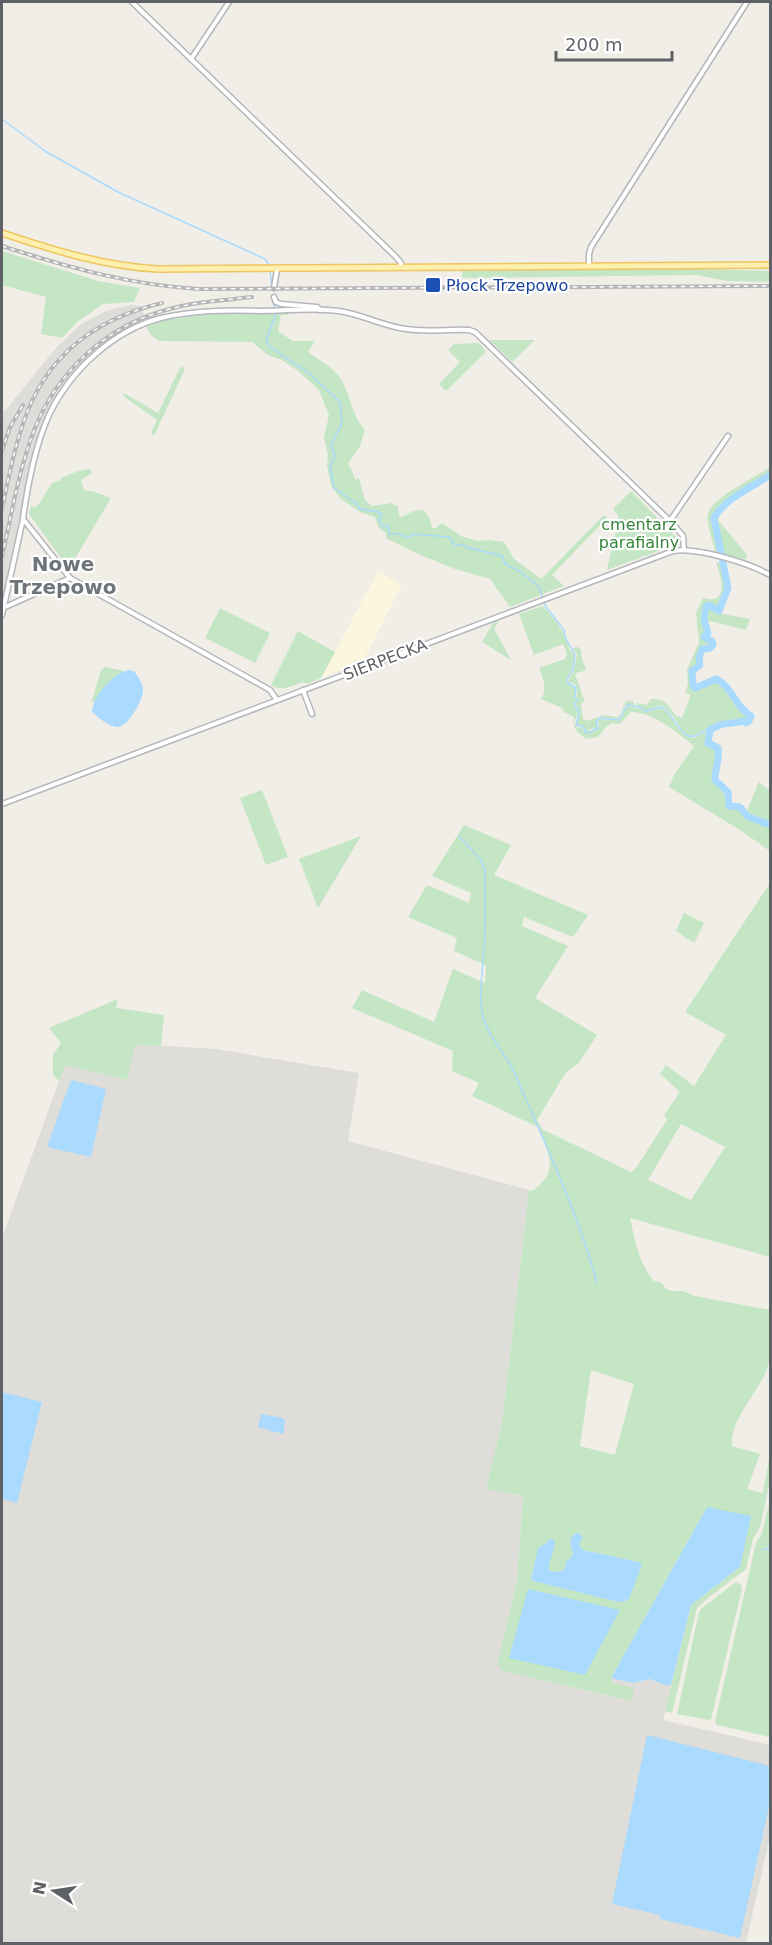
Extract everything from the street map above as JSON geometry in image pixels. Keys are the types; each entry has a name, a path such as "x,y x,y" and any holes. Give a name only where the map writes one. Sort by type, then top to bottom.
{"main road":[{"path":"2,233 74,256 118,266 169,270 771,265"}],"street":[{"path":"132,2 401,262 400,268"},
{"path":"191,59 229,2"},
{"path":"589,267 591,247 747,2"},
{"path":"274,288 276,269"},
{"path":"274,297 276,302 281,304 317,307 320,310"},
{"path":"2,615 40,441 50,414 70,382 97,353 130,331 160,318 203,312 320,310 343,312 406,329 475,332 670,521 683,536 684,550"},
{"path":"670,521 728,436"},
{"path":"23,519 70,578 264,686 277,700"},
{"name":"SIERPECKA","path":"2,804 667,554 684,550 712,555 756,568 771,575"},
{"path":"3,608 70,578"},
{"path":"303,690 312,714"}],"shaded area":[{"path":"131,305 140,306 147,321 116,336 89,358 57,397 47,414 33,457 2,604 2,417 4,410 54,350 81,324 108,310"},
{"path":"378,571 402,585 363,661 321,678"},
{"path":"135,1044 216,1049 359,1073 348,1141 529,1190 502,1423 487,1489 523,1496 517,1580 497,1666 501,1667 501,1670 630,1701 633,1688 612,1683 611,1678 633,1683 650,1679 671,1685 663,1720 770,1745 770,1837 746,1943 2,1943 2,1238 65,1065 127,1080"}],"green space":[{"path":"2,251 98,281 140,288 134,302 103,304 77,322 62,338 41,334 46,297 2,285"},
{"path":"699,269 770,271 770,282 727,281 697,275 462,278 462,271"},
{"path":"213,313 289,313 281,315 278,331 293,341 315,341 308,352 338,375 346,388 356,417 365,430 360,446 348,463 356,480 359,478 365,500 372,506 391,503 398,507 399,516 402,517 413,511 422,510 428,515 432,528 442,523 461,536 478,541 504,542 514,559 541,579 604,515 607,518 552,575 564,586 510,607 490,579 455,569 386,538 386,533 378,527 375,517 360,512 341,499 331,486 324,438 329,415 319,390 298,371 282,360 268,355 252,342 159,341 151,335 146,326 166,320"},
{"path":"489,340 535,340 512,362"},
{"path":"479,343 486,352 446,391 439,384 460,362 448,350 454,344"},
{"path":"181,366 185,369 154,436 151,433 157,420 123,396 124,393 158,413"},
{"path":"770,467 770,478 733,502 718,520 747,555 746,560 715,551 708,523 711,508 725,495"},
{"path":"90,469 92,473 81,480 84,490 111,498 69,569 29,514 31,505 34,508 39,504 52,483 78,471"},
{"name":"cmentarz parafialny","path":"631,491 676,537 672,546 607,570 619,517 613,509"},
{"path":"716,562 723,565 727,588 718,611 710,605 705,607 703,620 707,634 703,636 712,645 710,648 702,649 698,657 698,664 691,670 692,685 695,690 716,680 719,681 750,717 746,722 726,722 692,736 682,731 672,715 662,705 647,711 636,706 637,703 647,705 651,699 663,701 675,715 682,718 691,695 685,693 688,684 687,670 699,642 696,613 703,598 717,598 722,588"},
{"path":"543,606 563,631 570,651 574,653 574,661 567,683 576,688 574,696 576,700 573,704 578,712 574,723 574,717 564,712 562,708 541,699 544,688 539,668 565,659 567,653 563,644 534,655 519,614"},
{"path":"709,606 717,613 750,619 746,630 705,620 706,608"},
{"path":"220,608 270,633 255,663 205,638"},
{"path":"499,621 494,629 511,660 482,642 493,623"},
{"path":"298,631 335,652 321,678 307,684 303,682 287,688 275,687 271,685"},
{"path":"578,647 582,652 581,656 586,670 575,674 585,702 581,703 583,719 587,721 603,715 617,717 627,700 634,702 633,706 625,705 618,719 599,717 596,722 598,728 590,729 588,732 585,731 584,726 576,724 580,712 575,705 577,689 576,685 568,682 577,654 572,648"},
{"path":"105,667 124,671 114,677 93,703 101,670"},
{"path":"627,706 647,712 662,708 688,737 694,738 708,731 709,737 706,743 716,747 718,763 713,768 714,780 727,793 727,806 729,809 740,808 745,816 770,826 770,851 669,787 674,775 694,746 657,719 631,712 620,724 612,723 606,727 598,737 586,739 576,730 574,723 576,727 583,728 588,734 599,728 600,719 619,721"},
{"path":"759,782 770,791 770,823 746,813"},
{"path":"262,790 288,857 266,865 240,798"},
{"path":"464,825 511,845 494,875 588,915 573,937 524,917 522,926 568,946 535,998 597,1035 578,1064 566,1072 537,1120 542,1129 631,1172 636,1168 667,1120 664,1115 680,1092 660,1074 666,1065 694,1086 726,1035 685,1012 770,883 770,1257 630,1218 638,1251 645,1267 654,1281 662,1283 666,1289 770,1310 768,1366 759,1386 740,1416 732,1436 732,1446 760,1454 747,1489 763,1493 770,1453 770,1481 760,1527 753,1539 746,1569 697,1608 672,1713 665,1711 691,1605 740,1567 707,1507 611,1678 613,1683 634,1688 631,1701 500,1670 501,1667 497,1666 517,1580 523,1496 486,1489 502,1423 529,1190 532,1191 541,1184 547,1176 550,1162 538,1127 472,1096 479,1083 452,1071 453,1051 352,1008 362,990 434,1022 453,969 485,983 486,965 454,951 457,938 408,917 427,885 469,903 471,893 432,876","holes":["681,1124 725,1147 691,1200 648,1180","591,1370 634,1384 615,1455 580,1446","579,1533 579,1545 583,1550 639,1562 618,1602 531,1579 538,1548 547,1543 555,1544 548,1566 549,1570 556,1572 564,1570 567,1560 573,1553 571,1538 574,1534"]},
{"path":"361,836 318,908 299,859"},
{"path":"684,913 704,923 694,943 676,931"},
{"path":"118,999 116,1008 164,1015 161,1046 135,1045 127,1080 65,1065 59,1081 53,1075 53,1055 61,1043 49,1028"},
{"path":"770,1500 770,1737 717,1725 715,1722 756,1543 762,1533"},
{"path":"736,1582 741,1585 742,1589 711,1719 677,1714 699,1612"}],"water":[{"path":"129,670 134,671 139,678 143,692 137,708 129,719 125,724 116,727 106,723 92,712 93,706 100,692 111,680"},
{"path":"71,1080 106,1089 91,1157 47,1147"},
{"path":"2,1392 42,1402 17,1503 2,1499"},
{"path":"261,1414 283,1418 285,1422 283,1434 258,1427"},
{"path":"707,1507 751,1516 740,1567 691,1605 671,1685 650,1679 633,1683 611,1678"},
{"path":"579,1533 583,1537 579,1545 583,1550 639,1562 642,1565 629,1599 618,1602 531,1579 538,1548 547,1543 549,1539 554,1539 549,1570 556,1572 564,1570 567,1560 573,1553 571,1539 574,1534"},
{"path":"528,1589 620,1610 585,1675 509,1658"},
{"path":"647,1735 770,1766 770,1802 740,1938 660,1919 660,1915 612,1904"}],"waterway":[{"path":"2,119 45,151 118,192 265,259 270,266"},
{"path":"270,270 272,288"},
{"path":"272,297 276,314 266,340 270,347 310,374 340,402 342,423 331,445 335,456 330,467 334,488 356,503 360,509 382,514 379,520 382,526 388,526 389,534 402,534 407,538 414,534 449,537 455,546 462,544 469,548 502,556 505,564 521,572 539,587 546,607 564,630 565,637 575,655 573,668 567,680 576,688 577,700 574,704 579,712 576,725 584,727 585,732 588,733 598,728 596,722 600,718 619,720 627,705 640,707 646,711 662,707 681,730 691,736 710,730"},
{"path":"770,475 732,499 714,518 728,588 719,611 709,605 706,607 704,619 708,633 704,637 712,641 713,645 702,649 699,658 700,665 692,671 695,688 716,679 726,686 741,707 751,716 746,723 743,721 723,724 710,730 708,743 718,748 715,780 728,792 729,806 740,807 747,816 770,825"},
{"path":"459,836 481,860 485,871 485,929 481,991 485,1024 514,1072 548,1150 580,1229 597,1283"},
{"path":"763,1549 770,1549"}],"railway":[{"path":"2,246 99,274 148,284 199,289 770,286"},
{"path":"2,556 29,443 45,407 71,370 105,339 144,317 187,305 252,297"},
{"path":"2,509 23,424 32,400 44,379 75,344 94,330 137,310 162,303"},
{"path":"2,451 10,427 23,405"}],"place":[{"name":"Płock Trzepowo","path":"433,285"}],"district":[{"name":"Nowe Trzepowo","path":"63,576"}]}
